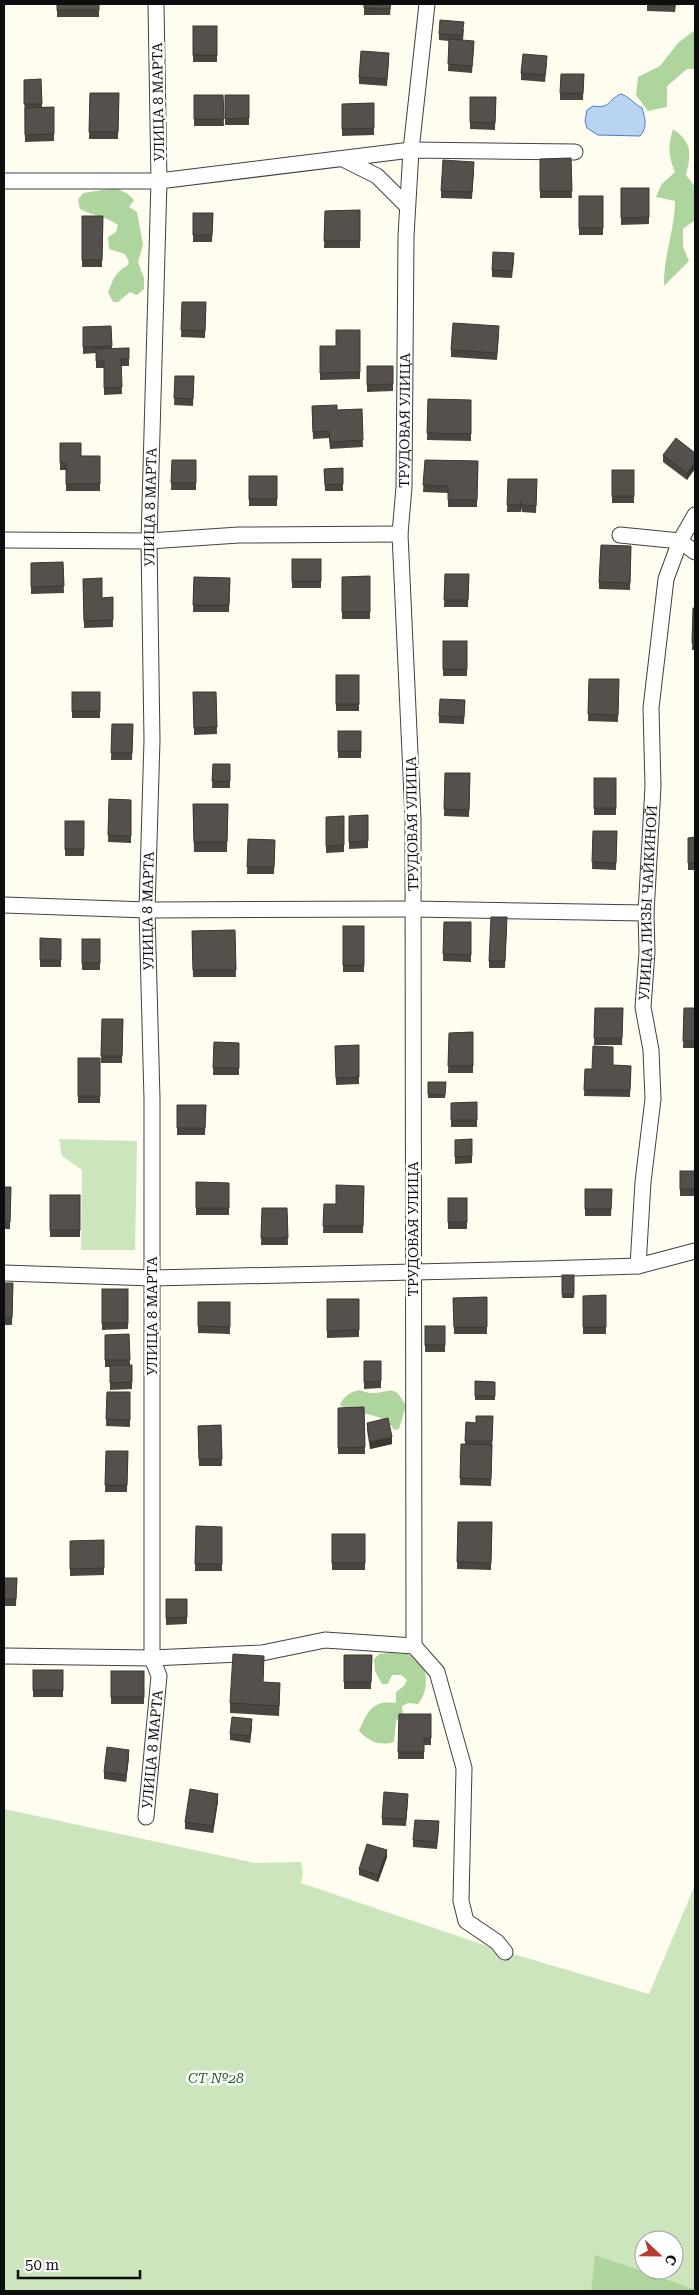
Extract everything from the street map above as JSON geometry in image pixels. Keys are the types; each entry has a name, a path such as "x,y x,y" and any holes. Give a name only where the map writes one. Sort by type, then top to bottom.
{"street":[{"name":"УЛИЦА 8 МАРТА","path":"146,1817 159,1676 152,1658 152,1099 147,910 152,740 149,541 159,181 156,4"},
{"name":"ТРУДОВАЯ УЛИЦА","path":"414,1646 411,743 400,534 404,487 407,206 411,150 427,4"},
{"path":"4,181 159,181 411,150 575,152"},
{"path":"342,159 377,176 407,206"},
{"name":"УЛИЦА ЛИЗЫ ЧАЙКИНОЙ","path":"638,1266 642,1182 653,1099 650,1050 643,1007 648,952 646,913 653,786 651,708 666,579 680,541 695,514"},
{"path":"4,540 149,541 239,534 400,534"},
{"path":"620,535 680,541 695,552"},
{"path":"4,905 147,910 413,909 646,913"},
{"path":"4,1274 152,1278 413,1270 638,1266 695,1251"},
{"path":"4,1656 152,1658 262,1653 325,1640 414,1646 437,1672 464,1768 461,1901 466,1921 497,1942 505,1952"}],"green space":[{"path":"695,30 695,69 687,69 667,86 667,107 648,111 636,95 638,77 660,66 678,43"},
{"path":"673,129 684,139 689,149 686,175 695,187 695,220 683,229 683,247 689,261 664,286 665,265 675,201 656,197 661,185 675,172 669,151"},
{"path":"116,188 128,194 134,200 129,207 137,212 143,245 138,262 144,278 144,289 137,295 130,292 118,302 113,302 108,292 115,277 129,262 125,254 109,249 108,237 116,232 118,225 80,209 78,200 83,193"},
{"path":"59,1139 137,1141 135,1250 81,1250 82,1170 62,1156"},
{"path":"359,1390 371,1393 395,1391 406,1406 399,1429 394,1430 390,1424 377,1417 340,1405 347,1395"},
{"path":"379,1654 408,1654 421,1659 425,1670 426,1682 422,1699 418,1704 408,1703 402,1706 403,1715 396,1721 394,1742 379,1743 367,1738 359,1731 372,1708 381,1703 396,1703 396,1692 404,1686 407,1680 401,1675 392,1675 388,1684 382,1684 375,1671 374,1659"},
{"name":"СТ №28","path":"4,1809 255,1863 301,1862 303,1873 301,1883 496,1949 649,1994 695,1885 695,2291 4,2291"},
{"path":"595,2255 634,2268 634,2280 668,2280 695,2291 591,2291"}],"water":[{"path":"621,94 642,108 645,126 640,136 598,135 587,128 585,121 587,110 593,106 606,105"}],"building":[{"path":"57,4 99,4 99,10 57,10"},
{"path":"364,4 390,4 390,9 364,8"},
{"path":"647,4 676,4 675,6"},
{"path":"440,20 464,22 462,35 439,34"},
{"path":"193,26 217,26 217,55 193,55"},
{"path":"449,39 474,41 472,66 448,64"},
{"path":"361,51 389,53 387,79 359,77"},
{"path":"523,54 547,56 545,75 521,73"},
{"path":"561,74 584,74 583,93 560,93"},
{"path":"41,79 42,104 24,104 24,80"},
{"path":"90,93 119,93 118,132 89,132"},
{"path":"194,95 223,95 224,119 194,119"},
{"path":"225,95 249,95 249,118 225,119"},
{"path":"470,97 496,97 495,123 470,122"},
{"path":"374,103 374,128 342,129 342,104"},
{"path":"54,107 54,134 25,135 25,108"},
{"path":"571,158 572,191 540,191 540,159"},
{"path":"443,160 474,162 472,192 441,191"},
{"path":"621,188 649,188 649,217 621,218"},
{"path":"579,196 603,196 603,228 579,228"},
{"path":"360,210 360,241 324,241 325,211"},
{"path":"193,213 213,213 212,235 193,235"},
{"path":"82,216 103,216 102,260 82,260"},
{"path":"493,252 514,253 512,271 492,270"},
{"path":"182,302 206,302 205,331 181,330"},
{"path":"453,323 499,326 497,353 451,350"},
{"path":"111,326 112,346 83,347 83,327"},
{"path":"336,330 360,330 360,372 320,373 320,346 336,346"},
{"path":"129,348 129,359 121,359 122,387 104,388 104,361 96,361 96,349"},
{"path":"367,366 393,366 393,384 367,385"},
{"path":"175,376 194,376 193,399 174,398"},
{"path":"428,399 471,400 471,434 427,433"},
{"path":"337,405 337,410 362,409 363,440 330,442 329,431 313,432 312,406"},
{"path":"676,438 695,453 695,462 687,473 663,455"},
{"path":"60,443 81,443 81,456 100,456 100,484 66,484 66,463 60,463"},
{"path":"172,460 196,460 196,483 171,483"},
{"path":"425,460 478,461 477,500 448,500 448,486 423,485"},
{"path":"343,468 343,484 325,485 324,469"},
{"path":"612,470 634,470 634,496 612,496"},
{"path":"249,476 277,476 277,499 249,499"},
{"path":"508,479 537,479 536,506 522,505 521,501 521,505 507,505"},
{"path":"601,545 631,546 630,583 599,582"},
{"path":"292,559 321,559 321,581 292,581"},
{"path":"63,562 64,586 31,587 31,563"},
{"path":"445,574 469,574 468,600 444,600"},
{"path":"370,576 370,612 342,612 342,577"},
{"path":"194,577 230,578 229,605 193,605"},
{"path":"102,578 102,598 113,597 113,620 84,621 83,579"},
{"path":"693,608 695,608 695,643 692,643"},
{"path":"443,641 467,641 467,669 443,669"},
{"path":"336,675 359,675 359,704 336,704"},
{"path":"589,679 619,679 618,715 588,714"},
{"path":"72,692 100,692 100,711 72,711"},
{"path":"193,692 216,692 217,727 194,728"},
{"path":"440,699 465,700 464,717 439,716"},
{"path":"112,724 133,724 132,753 111,753"},
{"path":"338,731 361,731 361,751 338,751"},
{"path":"213,764 230,764 230,781 212,781"},
{"path":"445,773 470,773 469,810 444,809"},
{"path":"594,778 616,778 616,808 594,808"},
{"path":"109,799 131,800 131,836 108,835"},
{"path":"193,804 228,804 227,842 194,842"},
{"path":"368,815 368,841 349,842 349,816"},
{"path":"344,816 344,845 326,846 326,817"},
{"path":"65,821 84,821 84,849 65,849"},
{"path":"593,831 617,831 616,863 592,862"},
{"path":"695,837 695,863 688,863 688,838"},
{"path":"248,839 275,840 274,867 247,867"},
{"path":"491,917 507,917 505,961 489,961"},
{"path":"444,922 471,922 471,955 443,954"},
{"path":"343,926 364,926 364,965 343,965"},
{"path":"235,930 236,970 193,970 192,931"},
{"path":"40,938 61,939 61,960 40,960"},
{"path":"82,939 100,939 100,963 82,963"},
{"path":"595,1008 623,1008 622,1038 594,1038"},
{"path":"684,1008 695,1008 695,1041 683,1041"},
{"path":"102,1019 123,1019 122,1056 101,1056"},
{"path":"473,1032 473,1066 448,1066 449,1033"},
{"path":"214,1042 239,1043 239,1068 213,1068"},
{"path":"359,1045 359,1077 336,1078 335,1046"},
{"path":"593,1046 613,1047 613,1065 631,1066 630,1090 584,1090 585,1069 592,1069"},
{"path":"78,1058 100,1058 100,1096 78,1096"},
{"path":"428,1082 446,1082 445,1095 428,1094"},
{"path":"477,1102 477,1120 451,1120 451,1103"},
{"path":"177,1105 206,1105 205,1128 177,1128"},
{"path":"472,1139 472,1156 455,1157 455,1140"},
{"path":"680,1171 695,1171 695,1189 680,1189"},
{"path":"196,1182 229,1183 229,1208 196,1208"},
{"path":"336,1185 364,1186 363,1226 323,1226 324,1204 336,1204"},
{"path":"4,1187 11,1187 10,1222 4,1222"},
{"path":"585,1189 612,1189 611,1209 585,1209"},
{"path":"50,1195 80,1195 80,1230 50,1230"},
{"path":"448,1198 467,1198 467,1222 448,1222"},
{"path":"262,1208 287,1208 288,1238 261,1238"},
{"path":"562,1275 574,1275 574,1294 562,1294"},
{"path":"4,1283 13,1283 12,1318 4,1318"},
{"path":"102,1289 128,1289 128,1323 102,1323"},
{"path":"606,1295 606,1327 583,1327 583,1296"},
{"path":"487,1297 487,1327 454,1327 453,1298"},
{"path":"327,1299 359,1299 359,1330 327,1331"},
{"path":"198,1302 230,1302 230,1327 198,1326"},
{"path":"425,1326 445,1326 445,1345 425,1345"},
{"path":"129,1334 130,1360 105,1360 105,1335"},
{"path":"364,1361 381,1361 381,1381 364,1382"},
{"path":"110,1365 132,1365 132,1382 110,1383"},
{"path":"475,1381 495,1382 495,1396 475,1396"},
{"path":"107,1392 130,1392 130,1420 106,1419"},
{"path":"364,1407 365,1447 338,1448 338,1408"},
{"path":"476,1416 493,1416 492,1441 465,1441 466,1422 476,1423"},
{"path":"388,1418 392,1437 370,1442 367,1423"},
{"path":"221,1425 222,1459 199,1459 198,1426"},
{"path":"461,1444 492,1445 491,1479 460,1478"},
{"path":"106,1451 128,1451 127,1485 105,1485"},
{"path":"458,1522 492,1522 491,1563 457,1562"},
{"path":"196,1526 222,1527 222,1564 195,1564"},
{"path":"332,1534 365,1534 365,1563 332,1563"},
{"path":"104,1540 104,1568 70,1569 70,1541"},
{"path":"4,1578 17,1578 16,1599 4,1599"},
{"path":"166,1599 187,1599 187,1617 166,1618"},
{"path":"233,1654 264,1656 263,1682 280,1683 279,1706 230,1703"},
{"path":"344,1655 372,1655 371,1682 344,1682"},
{"path":"33,1670 63,1670 63,1690 33,1690"},
{"path":"111,1671 144,1671 144,1697 111,1697"},
{"path":"399,1714 431,1714 431,1738 424,1738 424,1752 398,1752"},
{"path":"232,1717 252,1719 250,1736 230,1734"},
{"path":"107,1747 129,1750 126,1775 104,1772"},
{"path":"190,1789 218,1794 213,1826 185,1822"},
{"path":"384,1792 408,1794 406,1819 382,1818"},
{"path":"415,1820 439,1821 437,1842 413,1840"},
{"path":"367,1844 387,1850 378,1875 359,1869"}]}
